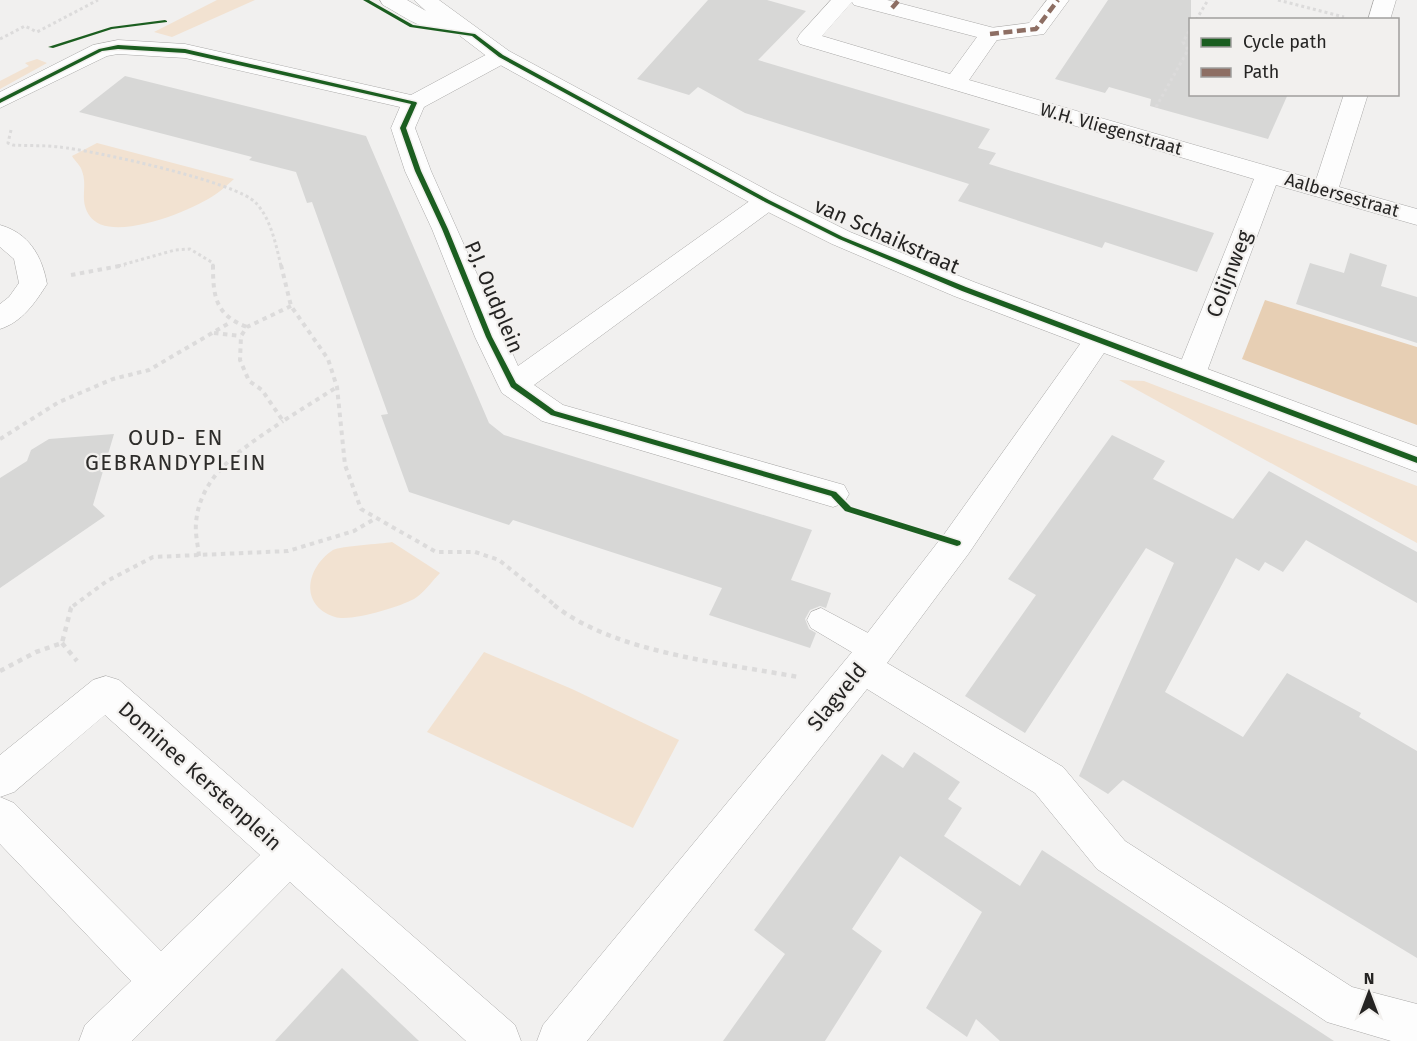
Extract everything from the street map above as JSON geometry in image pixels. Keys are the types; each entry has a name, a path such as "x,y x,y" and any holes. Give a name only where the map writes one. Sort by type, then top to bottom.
{"street":[{"name":"van Schaikstraat","path":"391,0 422,17 473,35"},
{"name":"van Schaikstraat","path":"425,0 501,57 767,201 862,247 964,289 1417,460"},
{"name":"W.H. Vliegenstraat","path":"843,0 808,39 1268,174"},
{"path":"862,0 895,4 990,34 1036,29 1058,0"},
{"path":"1380,18 1385,0"},
{"path":"955,83 990,34"},
{"path":"0,101 100,50 118,47 185,51 414,103 501,57"},
{"path":"1325,190 1355,96"},
{"name":"P.J. Oudplein","path":"414,103 403,128 418,171 445,229 489,337 513,385 552,413 833,494"},
{"name":"Aalbersestraat","path":"1268,174 1417,217"},
{"name":"Colijnweg","path":"1191,374 1268,174"},
{"name":"P.J. Oudplein","path":"513,385 767,201"},
{"path":"0,234 25,251 31,266 33,282 19,304 0,319"},
{"name":"Slagveld","path":"559,1041 837,698 957,543 1098,340"},
{"path":"868,658 1049,780 1111,855 1342,1006 1417,1026"},
{"name":"Dominee Kerstenplein","path":"0,779 105,692 499,1041"},
{"path":"0,816 161,981"},
{"name":"Dominee Kerstenplein","path":"101,1041 288,855"}],"lane":[{"path":"821,620 868,658"}],"path":[{"path":"0,39 25,26 37,32 98,0"},
{"path":"1197,18 1208,0"},
{"path":"1278,0 1346,18"},
{"path":"1139,138 1188,50 1183,42 1189,32"},
{"path":"13,124 8,143 14,145 60,147 148,164 238,191 256,202 274,236 291,306 328,359 337,387 345,465 361,509 436,552 475,552 499,560 563,612 609,635 656,650 813,681 837,698"},
{"path":"33,282 124,266 175,250 190,249 213,263 213,285 218,309 231,322 247,327"},
{"path":"283,421 262,390 249,381 240,360 241,336 247,327 291,306"},
{"path":"0,439 59,402 113,379 149,370 231,322"},
{"path":"213,333 241,336"},
{"path":"199,556 196,524 203,489 231,457 337,387"},
{"path":"0,671 36,652 62,643 71,608 107,581 153,557 288,551 354,531 376,518"}],"shaded area":[{"path":"217,0 255,0 172,37 154,32"},
{"path":"37,59 47,63 0,89 0,81 29,66 25,63"},
{"path":"97,143 234,179 205,201 171,216 132,226 114,227 99,224 86,209 84,177 72,156"},
{"path":"1265,300 1417,347 1417,425 1242,359"},
{"path":"1119,380 1144,381 1417,486 1417,543"},
{"path":"392,542 440,573 418,596 387,610 342,618 323,611 316,604 311,595 312,576 317,566 333,550"},
{"path":"484,652 572,689 679,740 633,828 427,732"}],"building":[{"path":"708,0 767,0 806,11 758,60 990,129 978,148 996,153 989,164 1214,233 1197,272 1105,242 1102,248 958,201 969,184 745,113 698,87 689,95 637,79"},
{"path":"1108,0 1191,0 1189,96 1287,96 1268,139 1150,106 1151,99 1109,87 1105,93 1055,79"},
{"path":"125,76 366,136 489,423 504,435 812,530 791,580 831,593 826,608 820,606 810,610 805,619 809,629 816,633 810,648 709,615 722,588 513,520 509,525 409,492 381,415 388,414 312,202 307,203 296,172 249,160 252,157 79,112"},
{"path":"1350,253 1387,265 1381,286 1417,297 1417,343 1296,304 1310,263 1344,273"},
{"path":"114,434 93,505 105,516 0,588 0,478 27,461 31,450 49,439"},
{"path":"1112,435 1165,461 1153,479 1233,519 1269,471 1417,552 1417,603 1306,540 1283,572 1265,562 1259,571 1236,558 1165,692 1243,737 1287,673 1361,713 1359,717 1417,751 1417,958 1123,780 1108,794 1079,776 1174,563 1146,548 1025,733 965,696 1036,595 1008,579"},
{"path":"914,752 960,782 948,799 962,808 944,836 1020,886 1042,850 1334,1041 1000,1041 976,1019 967,1037 926,1008 982,912 900,856 852,929 882,951 825,1041 723,1041 785,954 754,930 882,754 903,768"},
{"path":"342,968 419,1041 275,1041"}],"marked path":[{"path":"892,8 899,0"},
{"path":"990,34 1036,29 1058,0"}],"cycle path":[{"path":"365,0 412,26 473,35 501,56 767,201 841,238 964,289 1417,460"},
{"path":"51,47 111,28 165,21"},
{"path":"0,101 101,50 118,47 185,51 414,103 403,128 418,171 445,229 489,337 513,385 553,413 833,494 848,509 957,543"}],"district":[{"name":"OUD- EN GEBRANDYPLEIN","path":"176,450"}]}
